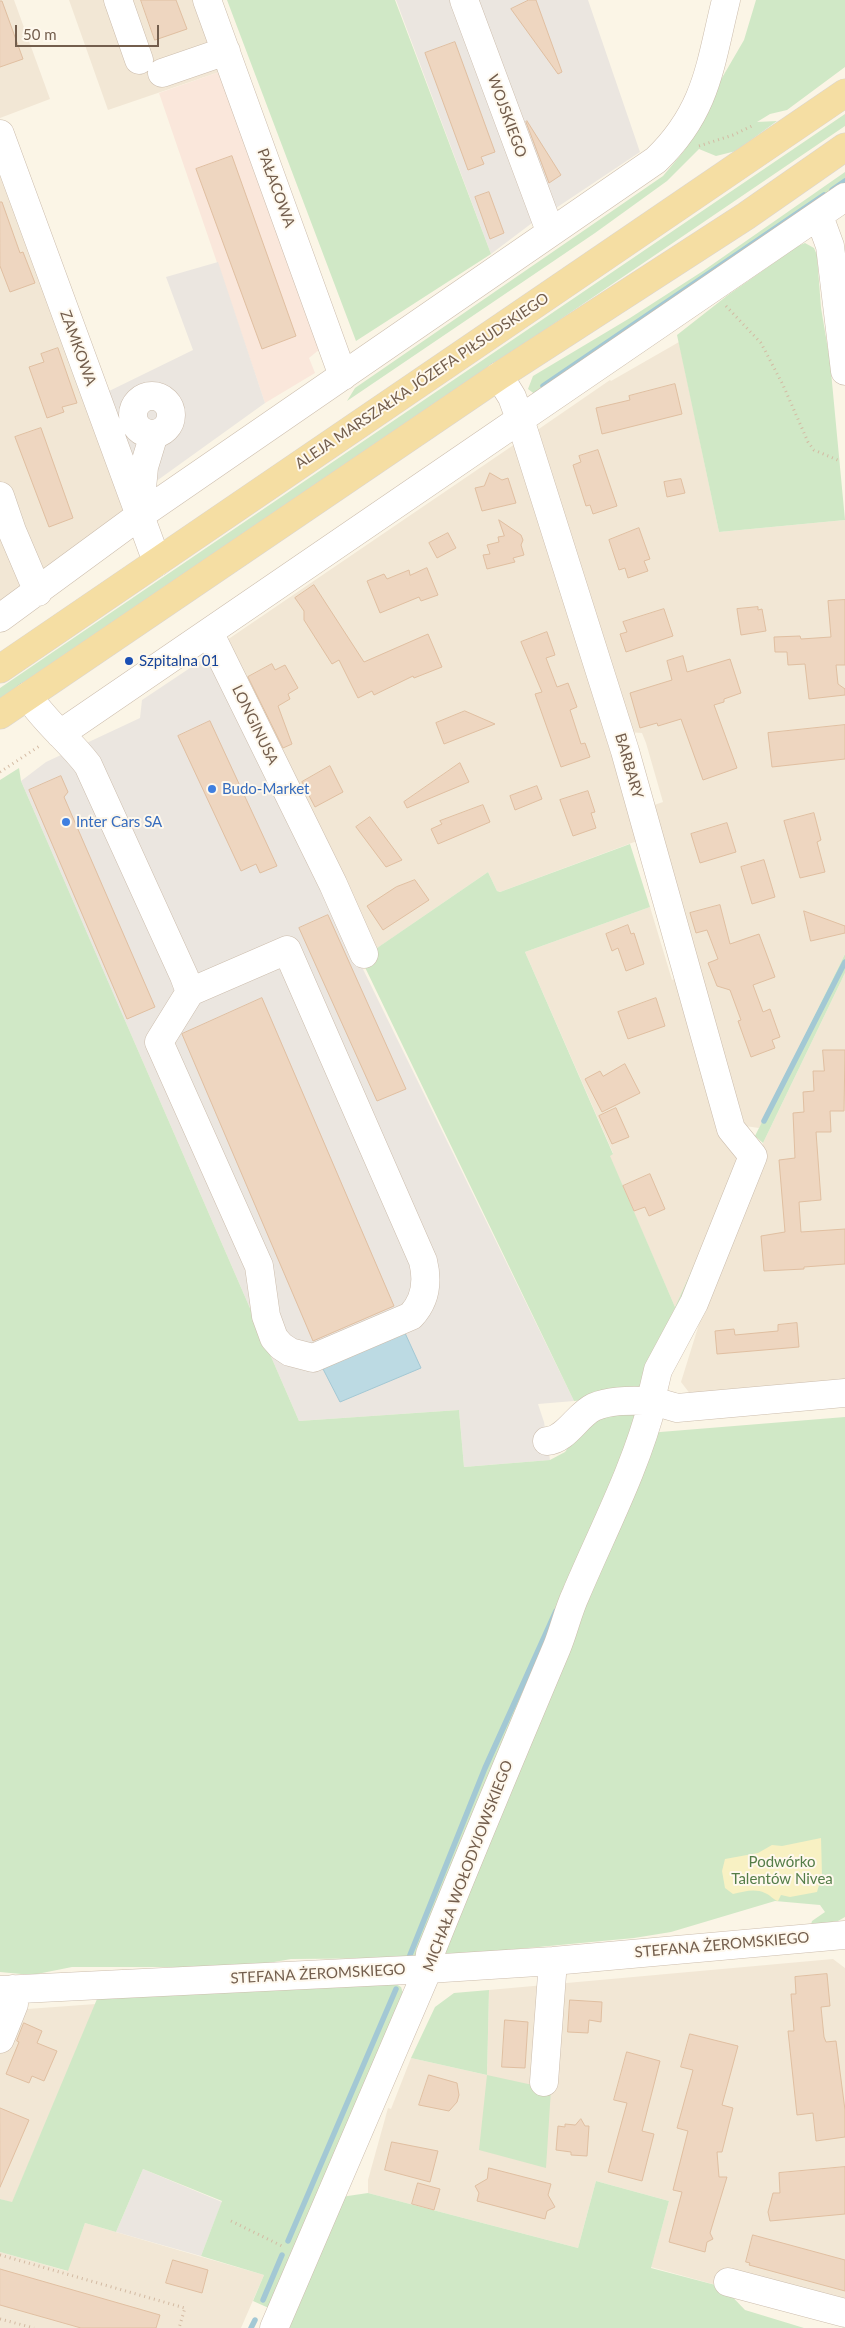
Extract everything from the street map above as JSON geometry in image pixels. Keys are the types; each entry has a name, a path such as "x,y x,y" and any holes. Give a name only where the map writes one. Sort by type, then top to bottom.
{"main road":[{"name":"ALEJA MARSZAŁKA JÓZEFA PIŁSUDSKIEGO","path":"0,669 845,93"},
{"path":"0,715 499,376 738,222 845,147"}],"street":[{"path":"118,0 151,66 226,50"},
{"name":"PAŁACOWA","path":"207,0 343,376"},
{"name":"WOJSKIEGO","path":"464,0 550,231"},
{"path":"0,618 38,592 139,516 550,231 656,160 683,131 697,107 707,80 726,0"},
{"name":"ZAMKOWA","path":"0,134 157,562"},
{"path":"60,734 845,197"},
{"path":"819,216 830,246 845,371"},
{"name":"BARBARY","path":"499,376 512,398 520,419 636,747 732,1129 752,1156"},
{"path":"139,516 144,467 154,434"},
{"path":"0,496 12,531 38,592"},
{"name":"LONGINUSA","path":"209,632 333,884 364,954"},
{"path":"28,696 40,714 76,748 88,765 190,992"},
{"path":"288,950 422,1261 426,1277 426,1287 420,1304 411,1316 313,1358 290,1352 274,1338 266,1316 259,1266 159,1042 190,992 288,950"},
{"name":"MICHAŁA WOŁODYJOWSKIEGO","path":"274,2328 428,1969 430,1954 475,1840 558,1644 575,1596 625,1482 648,1421 658,1370 694,1303 751,1163 752,1156"},
{"path":"547,1441 553,1441 563,1434 594,1407 615,1401 653,1401 678,1408 845,1393"},
{"name":"STEFANA ŻEROMSKIEGO","path":"6,1990 553,1961 845,1935"},
{"path":"544,2082 553,1961"},
{"path":"0,2039 14,2004 6,1990"},
{"path":"831,2328 731,2290 845,2313"}],"path":[{"path":"665,151 682,154 759,123"},
{"path":"710,289 761,343 783,385 808,442 814,450 840,461"},
{"path":"0,772 60,734"},
{"path":"231,2221 305,2258"},
{"path":"0,2256 185,2308 179,2328"},
{"path":"0,2319 34,2328"}],"shaded area":[{"path":"0,0 14,0 50,99 0,118"},
{"path":"69,0 199,0 225,70 108,110"},
{"path":"396,0 452,0 532,223 491,254"},
{"path":"472,0 588,0 640,152 550,212"},
{"path":"225,70 320,349 309,358 315,373 265,403 159,93"},
{"path":"0,134 139,516 0,618"},
{"path":"218,262 265,403 137,495 101,395 193,350 166,277"},
{"path":"679,342 719,532 845,520 845,954 759,1128 745,1126 651,806 663,802 646,743 642,733 627,732 533,433 610,380"},
{"path":"518,442 637,841 500,892 497,891 488,872 370,953 227,640"},
{"path":"205,658 212,660 574,1401 538,1404 544,1422 550,1460 464,1467 459,1410 299,1421 21,781 46,762 140,718 142,700"},
{"path":"650,907 672,980 676,978 738,1157 715,1219 675,1307 609,1156 613,1153 525,952"},
{"path":"845,973 845,1381 691,1395 681,1382 709,1292 763,1143"},
{"path":"833,1959 845,1968 845,2307 723,2287 651,2267 669,2201 596,2181 578,2248 368,2193 368,2180 388,2108 391,2109 411,2058 487,2075 489,1990"},
{"path":"96,2004 12,2203 0,2199 0,2011"},
{"path":"143,2169 222,2202 201,2256 116,2232"},
{"path":"85,2223 264,2275 241,2328 0,2328 0,2252 67,2271"}],"green space":[{"path":"227,0 395,0 491,254 356,341"},
{"path":"756,0 845,0 845,67 787,110 770,114 757,122 777,121 736,151 716,156 699,149 667,181 595,233 347,401 355,388 663,176 684,151 719,83 744,40"},
{"path":"845,114 845,126 0,700 0,688"},
{"path":"845,172 845,187 536,395 528,389 533,376 630,318 703,271"},
{"path":"805,243 814,248 817,255 821,308 830,361 845,520 719,532 677,335 728,295"},
{"path":"19,768 21,781 299,1421 459,1410 464,1467 550,1460 565,1452 588,1420 641,1406 427,1947 414,1958 291,1959 246,1967 72,1967 32,1975 0,1972 0,780"},
{"path":"630,844 650,907 525,952 613,1154 610,1156 675,1307 715,1219 746,1160 684,1310 675,1308 650,1366 642,1395 574,1401 361,959 488,872 497,891 500,892"},
{"path":"845,954 845,973 763,1143 755,1136"},
{"path":"845,1417 845,1917 838,1921 825,1923 826,1929 811,1925 812,1921 825,1912 820,1905 775,1901 671,1932 634,1938 443,1956 648,1433"},
{"path":"396,1984 401,1987 404,1996 271,2309 253,2301 264,2275 201,2256 222,2201 143,2169 116,2232 85,2223 68,2271 0,2252 0,2199 12,2202 97,1999"},
{"path":"489,1990 487,2075 411,2058 435,2007 454,1993"},
{"path":"487,2075 551,2089 546,2168 479,2150"},
{"path":"596,2181 669,2201 651,2268 723,2287 745,2310 804,2328 282,2328 341,2197 368,2193 578,2248"}],"sand":[{"name":"Podwórko Talentów Nivea","path":"821,1838 822,1875 817,1892 790,1897 781,1895 778,1901 767,1894 757,1891 733,1894 725,1888 722,1871 725,1859 758,1853 772,1845 782,1846"}],"water":[{"path":"405,1333 421,1368 340,1402 323,1369"}],"building":[{"path":"141,0 176,0 187,29 155,40"},
{"path":"529,0 536,0 562,72 558,74 511,9"},
{"path":"0,1 2,1 23,59 0,67"},
{"path":"455,42 495,152 481,157 484,164 468,170 425,53"},
{"path":"526,122 561,175 549,183"},
{"path":"232,156 296,336 262,349 196,169"},
{"path":"489,192 504,233 490,239 475,197"},
{"path":"0,202 2,202 20,253 23,252 35,283 10,292 0,266"},
{"path":"58,348 77,403 62,407 64,412 47,418 29,367 44,362 41,354"},
{"path":"675,384 682,414 602,434 596,408 630,400 629,396"},
{"path":"41,428 73,518 49,527 15,437"},
{"path":"598,450 617,506 593,514 590,505 586,506 573,465 581,462 579,456"},
{"path":"490,473 502,480 508,478 516,503 482,511 475,488 484,486"},
{"path":"681,479 685,493 667,497 664,482"},
{"path":"499,520 521,535 524,555 513,558 515,562 487,569 483,555 490,554 487,545 499,542 498,537 504,536"},
{"path":"639,528 650,559 644,561 648,571 628,578 625,568 619,570 609,540"},
{"path":"448,533 456,548 437,558 429,543"},
{"path":"427,568 438,595 421,601 419,597 380,613 367,581 384,574 387,579 409,570 410,575"},
{"path":"314,585 364,662 428,634 442,667 414,678 413,676 374,695 372,691 358,698 339,660 332,664 304,620 304,611 295,598"},
{"path":"845,600 845,665 836,665 838,684 845,689 845,695 809,699 805,664 788,665 787,652 775,652 774,637 800,636 801,639 831,637 828,601"},
{"path":"758,607 758,610 762,609 766,631 741,635 737,609"},
{"path":"664,609 673,636 626,652 620,634 627,632 623,622"},
{"path":"547,632 555,655 546,658 557,687 568,683 577,707 570,710 581,744 585,743 590,757 561,767 535,694 542,692 521,642"},
{"path":"683,656 687,672 730,659 741,693 714,705 737,768 703,780 681,719 658,726 657,723 640,728 630,693 672,680 667,661"},
{"path":"272,664 275,670 285,665 298,688 288,694 290,699 278,706 292,744 283,748 248,677"},
{"path":"465,711 495,724 444,744 436,723"},
{"path":"210,721 277,866 260,873 256,864 241,871 178,736"},
{"path":"845,725 845,759 772,767 768,733"},
{"path":"460,763 469,782 407,808 404,802"},
{"path":"330,766 343,792 315,807 302,782"},
{"path":"61,776 68,792 64,797 155,1007 127,1019 29,790"},
{"path":"537,786 542,799 515,810 510,796"},
{"path":"588,791 595,812 591,813 596,828 573,836 560,800"},
{"path":"483,805 490,822 438,844 431,829 442,824 440,821"},
{"path":"814,813 821,840 817,842 825,872 800,878 784,821"},
{"path":"370,817 402,860 386,867 356,827"},
{"path":"727,823 736,852 700,863 691,834"},
{"path":"764,860 775,897 752,904 741,867"},
{"path":"415,880 429,900 383,930 367,906 396,887"},
{"path":"720,905 730,944 759,934 775,977 753,985 763,1012 770,1009 780,1037 772,1040 775,1048 751,1057 738,1021 741,1020 730,990 717,986 708,963 718,959 707,930 696,933 690,913"},
{"path":"804,911 845,926 845,933 811,941"},
{"path":"328,915 406,1089 377,1101 299,928"},
{"path":"628,925 631,934 634,933 644,964 626,971 618,948 612,951 606,934"},
{"path":"262,998 394,1306 313,1341 182,1034"},
{"path":"656,998 665,1026 628,1039 618,1012"},
{"path":"823,1050 845,1050 844,1111 830,1111 831,1132 816,1132 821,1200 799,1202 801,1232 845,1229 845,1264 764,1271 761,1236 785,1232 779,1160 795,1158 793,1113 804,1112 803,1092 814,1091 813,1071 824,1071"},
{"path":"625,1064 640,1093 602,1112 585,1079 600,1071 603,1076"},
{"path":"616,1108 629,1137 612,1144 599,1116"},
{"path":"650,1174 665,1209 649,1216 645,1207 634,1211 623,1186"},
{"path":"797,1323 799,1347 717,1354 715,1331 734,1329 735,1335 778,1331 778,1325"},
{"path":"827,1974 830,2006 821,2007 824,2037 826,2042 836,2041 845,2110 845,2137 816,2141 813,2113 797,2115 788,2031 794,2031 791,1994 796,1994 795,1977"},
{"path":"570,2000 602,2002 601,2022 589,2020 588,2033 568,2032"},
{"path":"505,2020 528,2022 525,2068 502,2067"},
{"path":"24,2023 42,2031 37,2043 57,2051 44,2081 32,2076 29,2083 6,2074 19,2042 17,2041"},
{"path":"690,2034 738,2046 722,2105 733,2108 722,2152 717,2152 719,2177 727,2177 710,2233 713,2239 707,2242 705,2252 669,2242 682,2192 673,2190 688,2131 677,2128 693,2070 681,2067"},
{"path":"627,2052 660,2061 642,2131 654,2134 642,2181 608,2172 627,2103 614,2100"},
{"path":"429,2075 457,2083 459,2095 457,2102 449,2111 419,2105"},
{"path":"0,2108 29,2120 0,2187"},
{"path":"581,2119 585,2126 589,2126 587,2156 571,2155 571,2152 556,2150 558,2126 565,2127 565,2124 575,2125"},
{"path":"392,2142 438,2151 430,2182 385,2170"},
{"path":"845,2167 845,2214 770,2221 768,2212 773,2193 780,2193 779,2173"},
{"path":"489,2168 551,2184 548,2195 555,2207 547,2211 545,2219 477,2201 479,2193 475,2186 487,2179"},
{"path":"418,2183 440,2189 434,2210 412,2204"},
{"path":"753,2235 845,2260 845,2291 749,2265 750,2263 746,2262"},
{"path":"173,2260 208,2270 202,2293 166,2283"},
{"path":"0,2269 160,2315 156,2328 81,2328 0,2305"}],"waterway":[{"path":"832,190 845,181"},
{"path":"543,386 824,195"},
{"path":"764,1121 845,962"},
{"path":"410,1955 485,1768 556,1611"},
{"path":"288,2241 396,1989"},
{"path":"263,2300 282,2255"},
{"path":"251,2328 255,2320"}],"place":[{"name":"Szpitalna 01","path":"129,661"},
{"name":"Budo-Market","path":"212,789"},
{"name":"Inter Cars SA","path":"66,822"}]}
